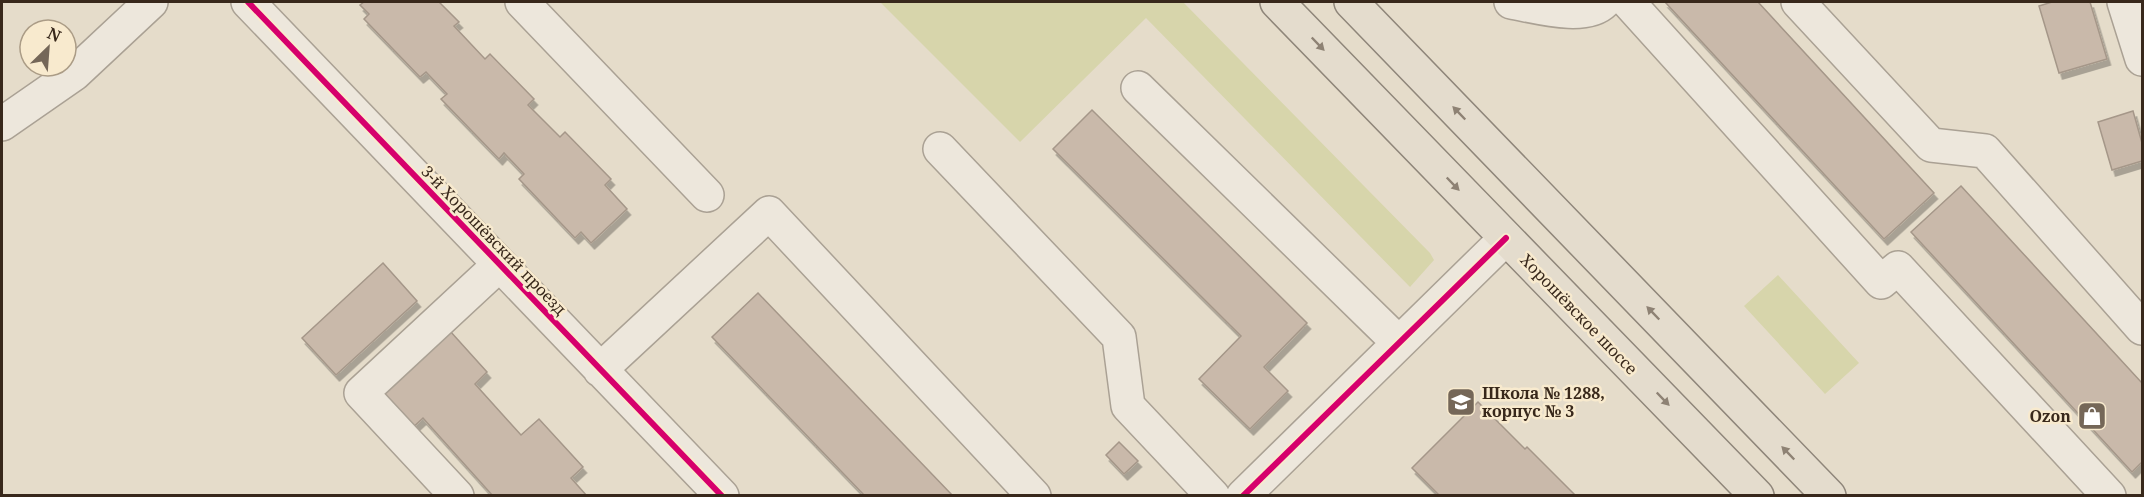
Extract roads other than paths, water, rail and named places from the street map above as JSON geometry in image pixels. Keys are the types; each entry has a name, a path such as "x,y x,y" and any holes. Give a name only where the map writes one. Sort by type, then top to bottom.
{"main road":[{"name":"Хорошёвское шоссе","path":"1277,2 1758,495"},
{"path":"1354,3 1829,495"}],"street":[{"path":"2,124 74,74 151,2"},
{"name":"3-й Хорошёвский проезд","path":"248,2 722,495"},
{"path":"522,2 707,195"},
{"path":"1511,2 1563,12 1599,6 1604,2"},
{"path":"1628,2 1881,282 1898,268 2109,495"},
{"path":"1798,2 1931,145 1985,151 2142,328"},
{"path":"2124,2 2142,59"},
{"path":"1138,88 1399,343"},
{"path":"940,149 1119,337 1128,406 1213,495"},
{"path":"600,370 769,213 1034,495"},
{"path":"1243,495 1506,238"},
{"path":"458,495 361,393 500,265"}],"place":[{"name":"Школа № 1288, корпус № 3","path":"1461,402"},
{"name":"Ozon","path":"2092,416"}]}
